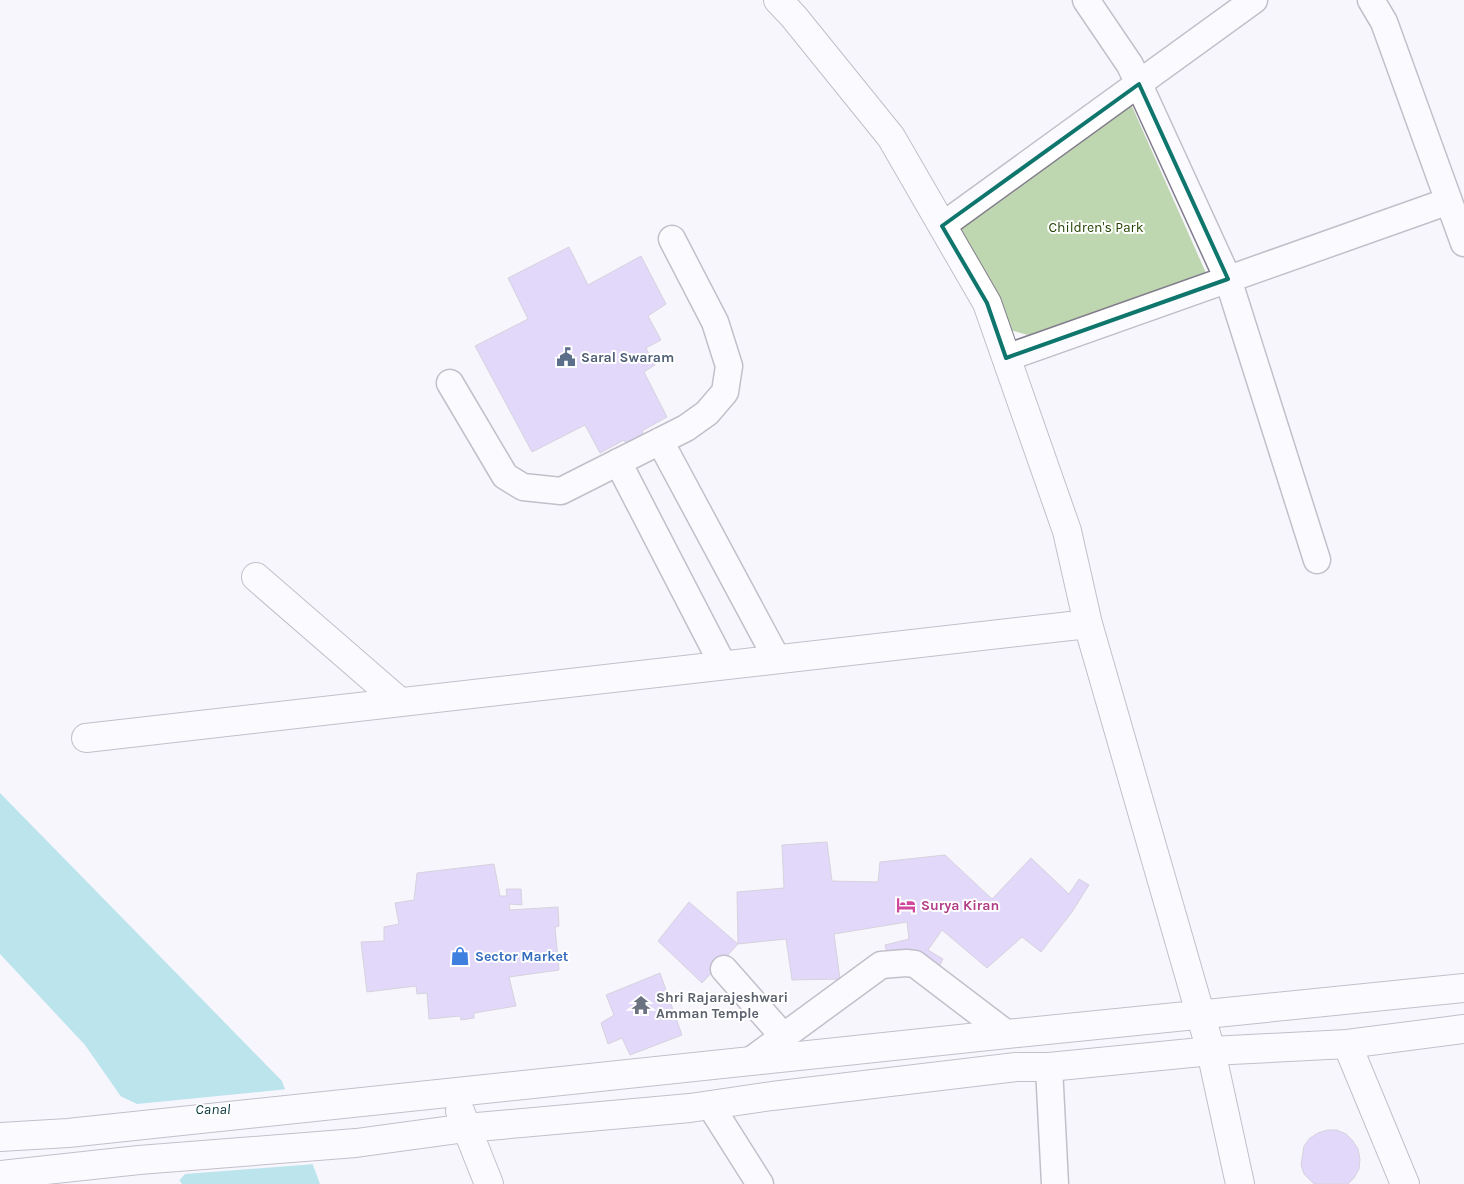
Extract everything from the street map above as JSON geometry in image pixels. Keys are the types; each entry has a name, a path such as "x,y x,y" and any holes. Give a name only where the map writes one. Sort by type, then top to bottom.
{"street":[{"path":"778,0 794,17 891,137 987,303 1067,530 1088,624 1211,1051 1240,1184"},
{"path":"1086,0 1130,65 1228,279 1317,560"},
{"path":"942,226 1254,0"},
{"path":"1371,0 1384,22 1464,243"},
{"path":"1006,358 1448,200"},
{"path":"450,383 505,476 523,487 561,491 686,428 707,413 725,392 729,366 715,322 672,239"},
{"path":"660,441 777,659"},
{"path":"618,462 723,665"},
{"path":"256,577 400,702"},
{"path":"86,738 1088,624"},
{"path":"750,1061 880,965 915,964 1007,1034"},
{"path":"724,969 784,1037"},
{"path":"0,1137 68,1133 1464,988"},
{"path":"0,1175 139,1160 356,1143 466,1128 710,1105 1016,1067 1049,1067 1211,1051 1347,1044 1464,1029"},
{"path":"1347,1044 1405,1184"},
{"path":"704,1066 710,1105 760,1184"},
{"path":"1049,1067 1055,1184"},
{"path":"453,1093 489,1184"}],"highlighted area":[{"path":"1139,84 1228,279 1006,358 987,303 942,226"}],"green space":[{"name":"Children's Park","path":"1131,104 1206,273 1028,335 1010,330 958,227"}],"water":[{"name":"Canal","path":"0,793 282,1081 320,1184 182,1184 85,1045 0,954"}],"pier":[{"path":"288,1089 315,1164 185,1174 178,1182 116,1094 137,1104"}],"building":[{"name":"Saral Swaram","path":"569,247 588,285 641,256 666,304 648,316 661,340 646,348 655,365 644,372 667,417 642,431 649,444 632,453 624,440 600,453 585,425 532,452 475,346 528,319 508,278"},
{"name":"Surya Kiran","path":"827,842 832,881 878,882 880,862 945,855 992,899 1031,858 1069,894 1079,879 1089,885 1072,912 1041,952 1022,937 987,968 942,930 928,950 943,959 937,971 888,957 885,945 909,939 907,922 834,934 840,979 792,980 786,939 738,944 737,892 784,888 782,845"},
{"name":"Sector Market","path":"494,864 500,896 507,896 506,889 521,889 522,905 509,904 510,910 558,907 559,926 555,927 559,970 509,977 516,1006 474,1013 474,1018 461,1020 460,1016 429,1019 427,993 417,994 416,986 367,992 361,942 384,941 384,927 399,924 395,903 414,900 417,873"},
{"path":"689,902 738,944 702,983 658,941"},
{"name":"Shri Rajarajeshwari Amman Temple","path":"660,973 682,1035 630,1055 622,1038 608,1044 601,1023 614,1015 606,995"},
{"path":"1327,1130 1337,1130 1346,1134 1358,1149 1359,1169 1348,1184 1314,1184 1304,1174 1301,1165 1304,1146 1310,1138"}],"place":[{"name":"Saral Swaram","path":"566,357"},
{"name":"Surya Kiran","path":"906,905"},
{"name":"Sector Market","path":"460,956"},
{"name":"Shri Rajarajeshwari Amman Temple","path":"641,1005"}]}
